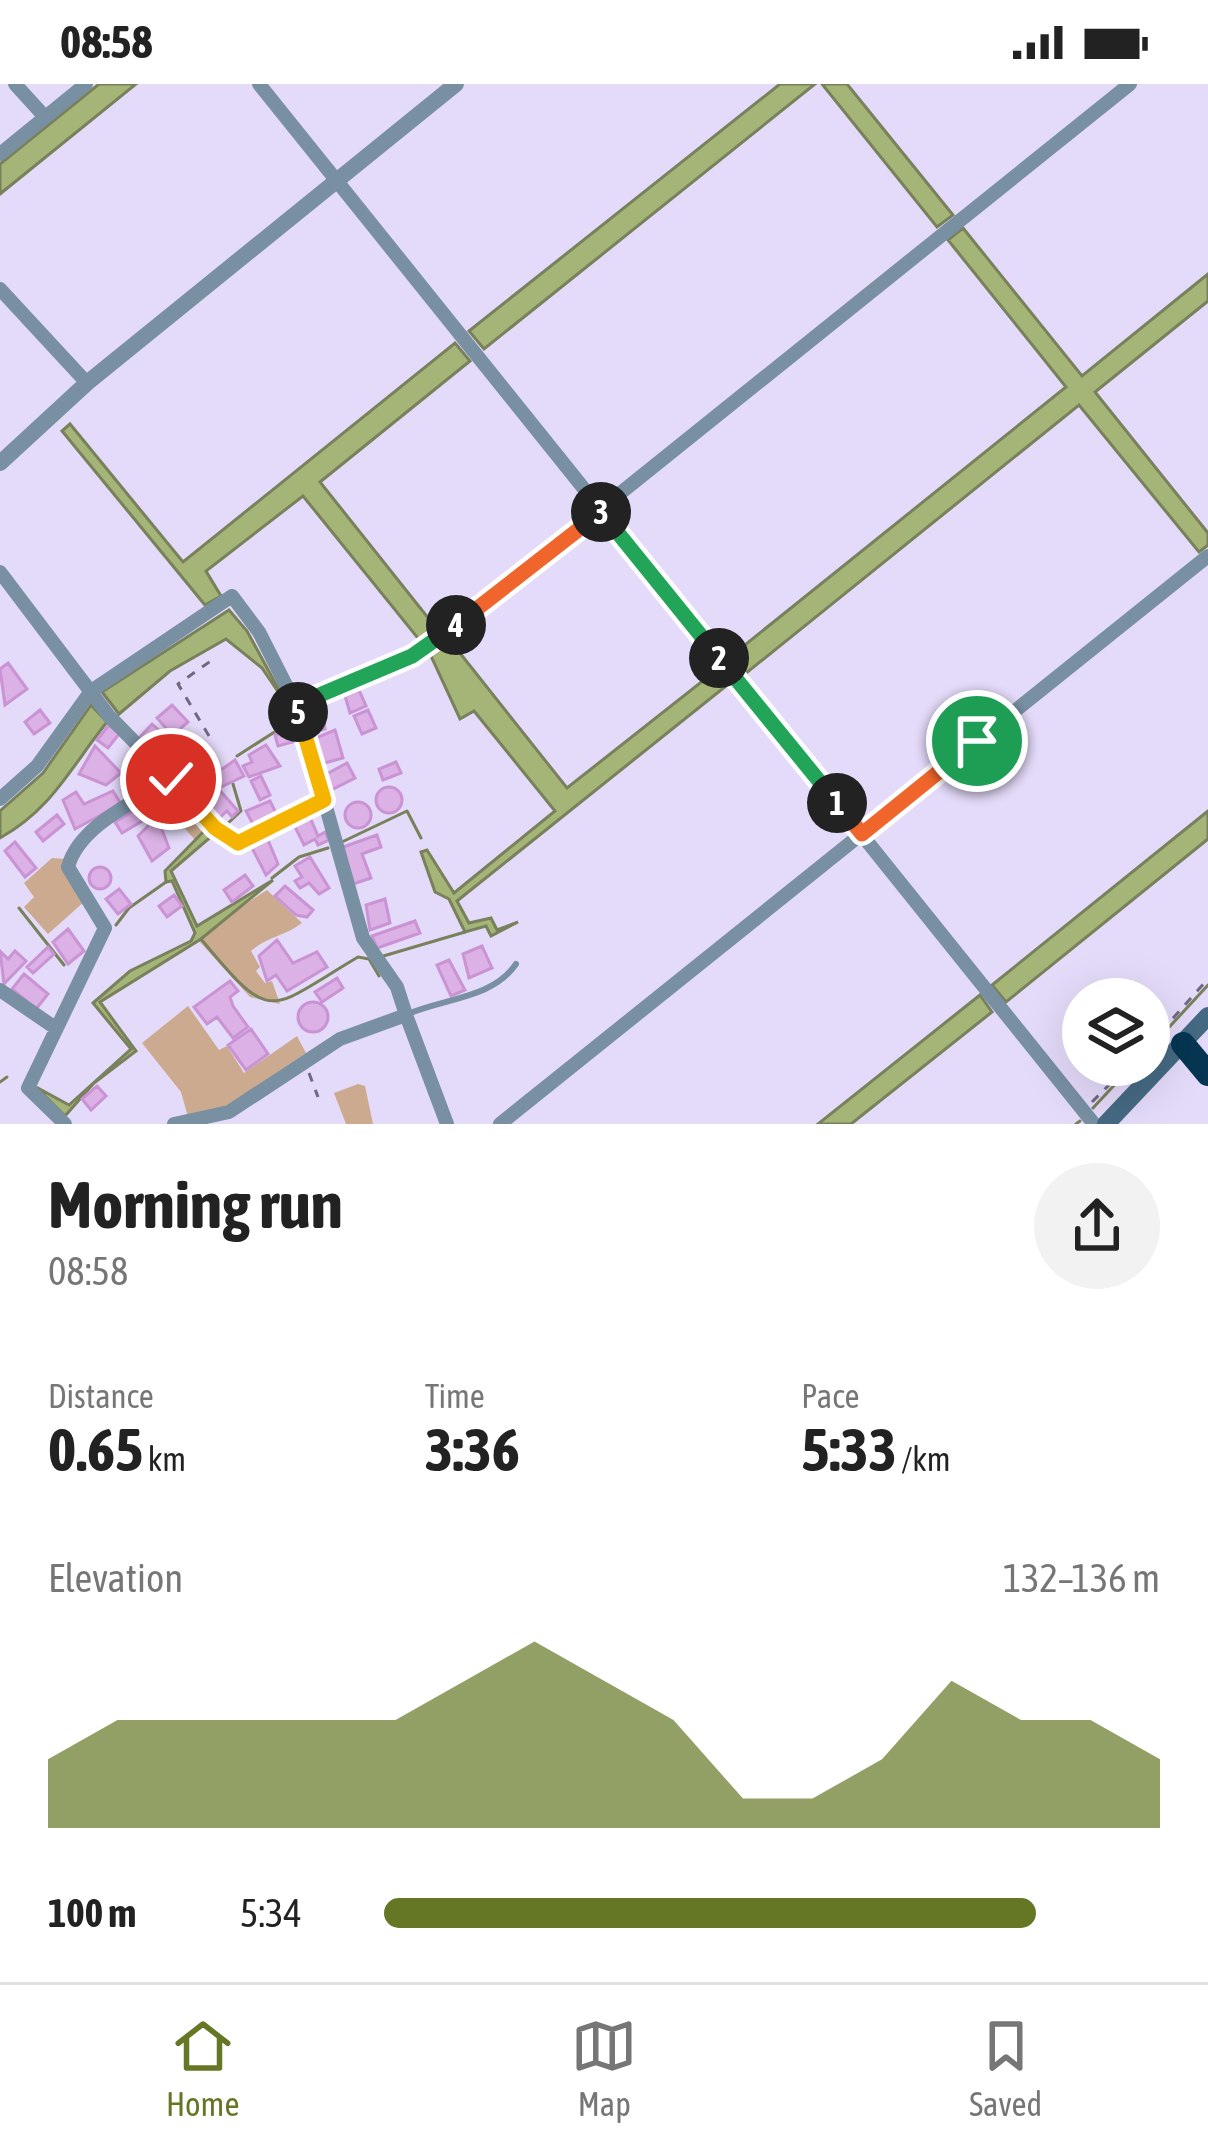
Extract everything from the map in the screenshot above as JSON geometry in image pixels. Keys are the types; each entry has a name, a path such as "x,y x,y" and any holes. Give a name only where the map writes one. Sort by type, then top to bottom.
{"highway":[{"path":"1183,1044 1208,1073"}],"main road":[{"path":"1106,1124 1208,1016"}],"street":[{"path":"15,84 45,117"},
{"path":"0,154 86,84"},
{"path":"259,84 1094,1124"},
{"path":"0,463 87,383 457,84"},
{"path":"296,705 425,650 1130,84"},
{"path":"0,289 87,383"},
{"path":"500,1124 1208,556"},
{"path":"0,572 91,691 235,844 324,800"},
{"path":"0,799 37,766 91,691 232,596 259,632 296,705 363,938 397,988 447,1124"},
{"path":"65,1124 28,1088 105,928 68,867 72,853 100,826 171,779"},
{"path":"0,990 54,1027"},
{"path":"173,1124 229,1112 306,1059 354,1033 406,1015"}],"lane":[{"path":"406,1015 467,997 508,975 516,964"}],"path":[{"path":"209,736 178,684 214,658"},
{"path":"1170,1022 1208,979"},
{"path":"306,1059 318,1096"},
{"path":"1083,1110 1108,1086"}],"shaded area":[{"path":"99,84 136,84 0,194 0,164"},
{"path":"780,84 815,84 484,349 469,331"},
{"path":"822,84 847,84 953,215 937,227"},
{"path":"963,228 1082,376 1208,274 1208,301 1095,392 1208,533 1208,545 1199,552 1079,405 745,674 730,657 1066,387 948,240"},
{"path":"455,343 470,361 320,482 437,629 421,642 303,496 206,571 221,596 205,605 62,431 70,424 183,562"},
{"path":"229,610 247,631 289,708 262,668 226,639 170,671 119,714 102,692"},
{"path":"448,638 567,788 719,668 731,682 457,901 469,923 491,918 497,930 518,922 491,936 486,926 465,932 449,899 435,892 421,852 427,850 454,893 555,811 474,711 460,719 430,654"},
{"path":"91,705 107,722 60,786 34,814 0,838 0,811 43,773"},
{"path":"169,786 206,827 196,841 155,795"},
{"path":"1208,811 1208,839 1006,1002 992,985"},
{"path":"206,829 213,835 171,871 197,926 273,880 201,939 100,1002 136,1051 94,1083 65,1116 36,1087 69,1105 131,1049 93,1003 130,971 191,941 195,933 172,881 166,882 165,871"},
{"path":"52,858 65,859 85,901 48,934 24,907 34,897 24,883"},
{"path":"267,890 302,923 251,951 260,967 256,971 265,983 272,981 280,1004 250,997 199,941 205,930"},
{"path":"980,995 992,1012 851,1124 818,1124"},
{"path":"188,1006 219,1050 227,1046 244,1073 297,1036 306,1053 222,1109 188,1117 181,1092 142,1043"},
{"path":"365,1086 373,1124 346,1124 334,1093"}],"building":[{"path":"8,663 27,689 5,705 0,669"},
{"path":"359,690 366,706 350,713 345,696"},
{"path":"172,705 188,722 180,729 187,737 179,743 157,718"},
{"path":"322,705 325,729 311,733 304,710"},
{"path":"40,710 50,723 34,734 25,722"},
{"path":"368,710 376,728 362,734 354,716"},
{"path":"152,724 170,740 158,753 140,737"},
{"path":"109,725 119,734 108,748 97,740"},
{"path":"296,726 300,740 278,746 275,735"},
{"path":"335,730 343,758 321,764 311,740"},
{"path":"266,745 280,766 249,777 243,766 252,762 249,755"},
{"path":"95,746 121,773 106,785 79,774"},
{"path":"235,760 244,776 221,787 215,774"},
{"path":"146,762 160,776 128,798 122,790"},
{"path":"396,762 401,773 383,780 379,769"},
{"path":"347,763 355,778 329,791 321,777"},
{"path":"185,767 197,780 193,784 200,791 194,796 176,776"},
{"path":"261,776 270,795 260,800 251,781"},
{"path":"216,786 238,811 232,817 227,811 216,821 199,802"},
{"path":"389,787 402,800 389,813 376,800"},
{"path":"113,791 121,804 75,829 63,800 76,792 84,804"},
{"path":"270,801 277,815 254,826 246,811"},
{"path":"358,802 371,815 358,828 345,815"},
{"path":"137,809 144,820 122,833 115,822"},
{"path":"57,815 64,824 43,841 36,832"},
{"path":"309,815 318,836 325,832 329,840 318,845 315,839 304,845 293,823"},
{"path":"153,821 159,822 169,848 152,861 138,836"},
{"path":"377,835 381,847 362,854 371,878 353,884 343,847"},
{"path":"268,840 278,864 266,875 252,848"},
{"path":"15,842 36,868 25,877 5,851"},
{"path":"310,857 329,888 319,894 309,883 300,888 295,881 302,877 295,866"},
{"path":"100,867 111,878 100,889 89,878"},
{"path":"245,875 253,886 232,902 224,890"},
{"path":"285,886 313,910 307,917 296,915 275,896"},
{"path":"119,889 131,904 118,914 106,899"},
{"path":"174,895 182,906 167,917 159,906"},
{"path":"385,899 390,923 370,930 366,905"},
{"path":"415,921 420,933 377,948 372,936"},
{"path":"68,929 84,951 68,964 53,942"},
{"path":"277,940 293,963 317,952 327,967 287,991 276,975 267,981 259,956"},
{"path":"482,946 492,968 469,978 463,954"},
{"path":"48,947 54,954 33,973 27,967"},
{"path":"0,951 8,959 15,951 26,961 4,984"},
{"path":"449,960 465,990 451,996 437,965"},
{"path":"24,974 48,994 36,1009 12,989"},
{"path":"337,978 343,988 322,1002 315,992"},
{"path":"230,981 238,991 230,997 233,1006 248,1027 233,1038 217,1017 207,1024 194,1007"},
{"path":"313,1002 328,1017 313,1032 298,1017"},
{"path":"251,1029 268,1054 246,1070 228,1045"},
{"path":"97,1086 106,1096 91,1110 82,1099"}],"waterway":[{"path":"237,756 287,724 289,708"},
{"path":"226,825 241,811 233,784"},
{"path":"344,841 407,811 421,838"},
{"path":"272,878 299,857 328,848"},
{"path":"116,925 129,908 166,882"},
{"path":"19,908 64,965"},
{"path":"380,957 465,932"},
{"path":"201,939 243,986 272,1001 305,989 358,957 369,959 379,976"},
{"path":"1170,1026 1208,985"},
{"path":"0,1082 7,1077"},
{"path":"1093,1108 1113,1086"},
{"path":"1076,1124 1080,1121"}],"route":[{"path":"171,779 235,844 324,800 296,705 425,650 599,510 862,834 977,741"}]}
